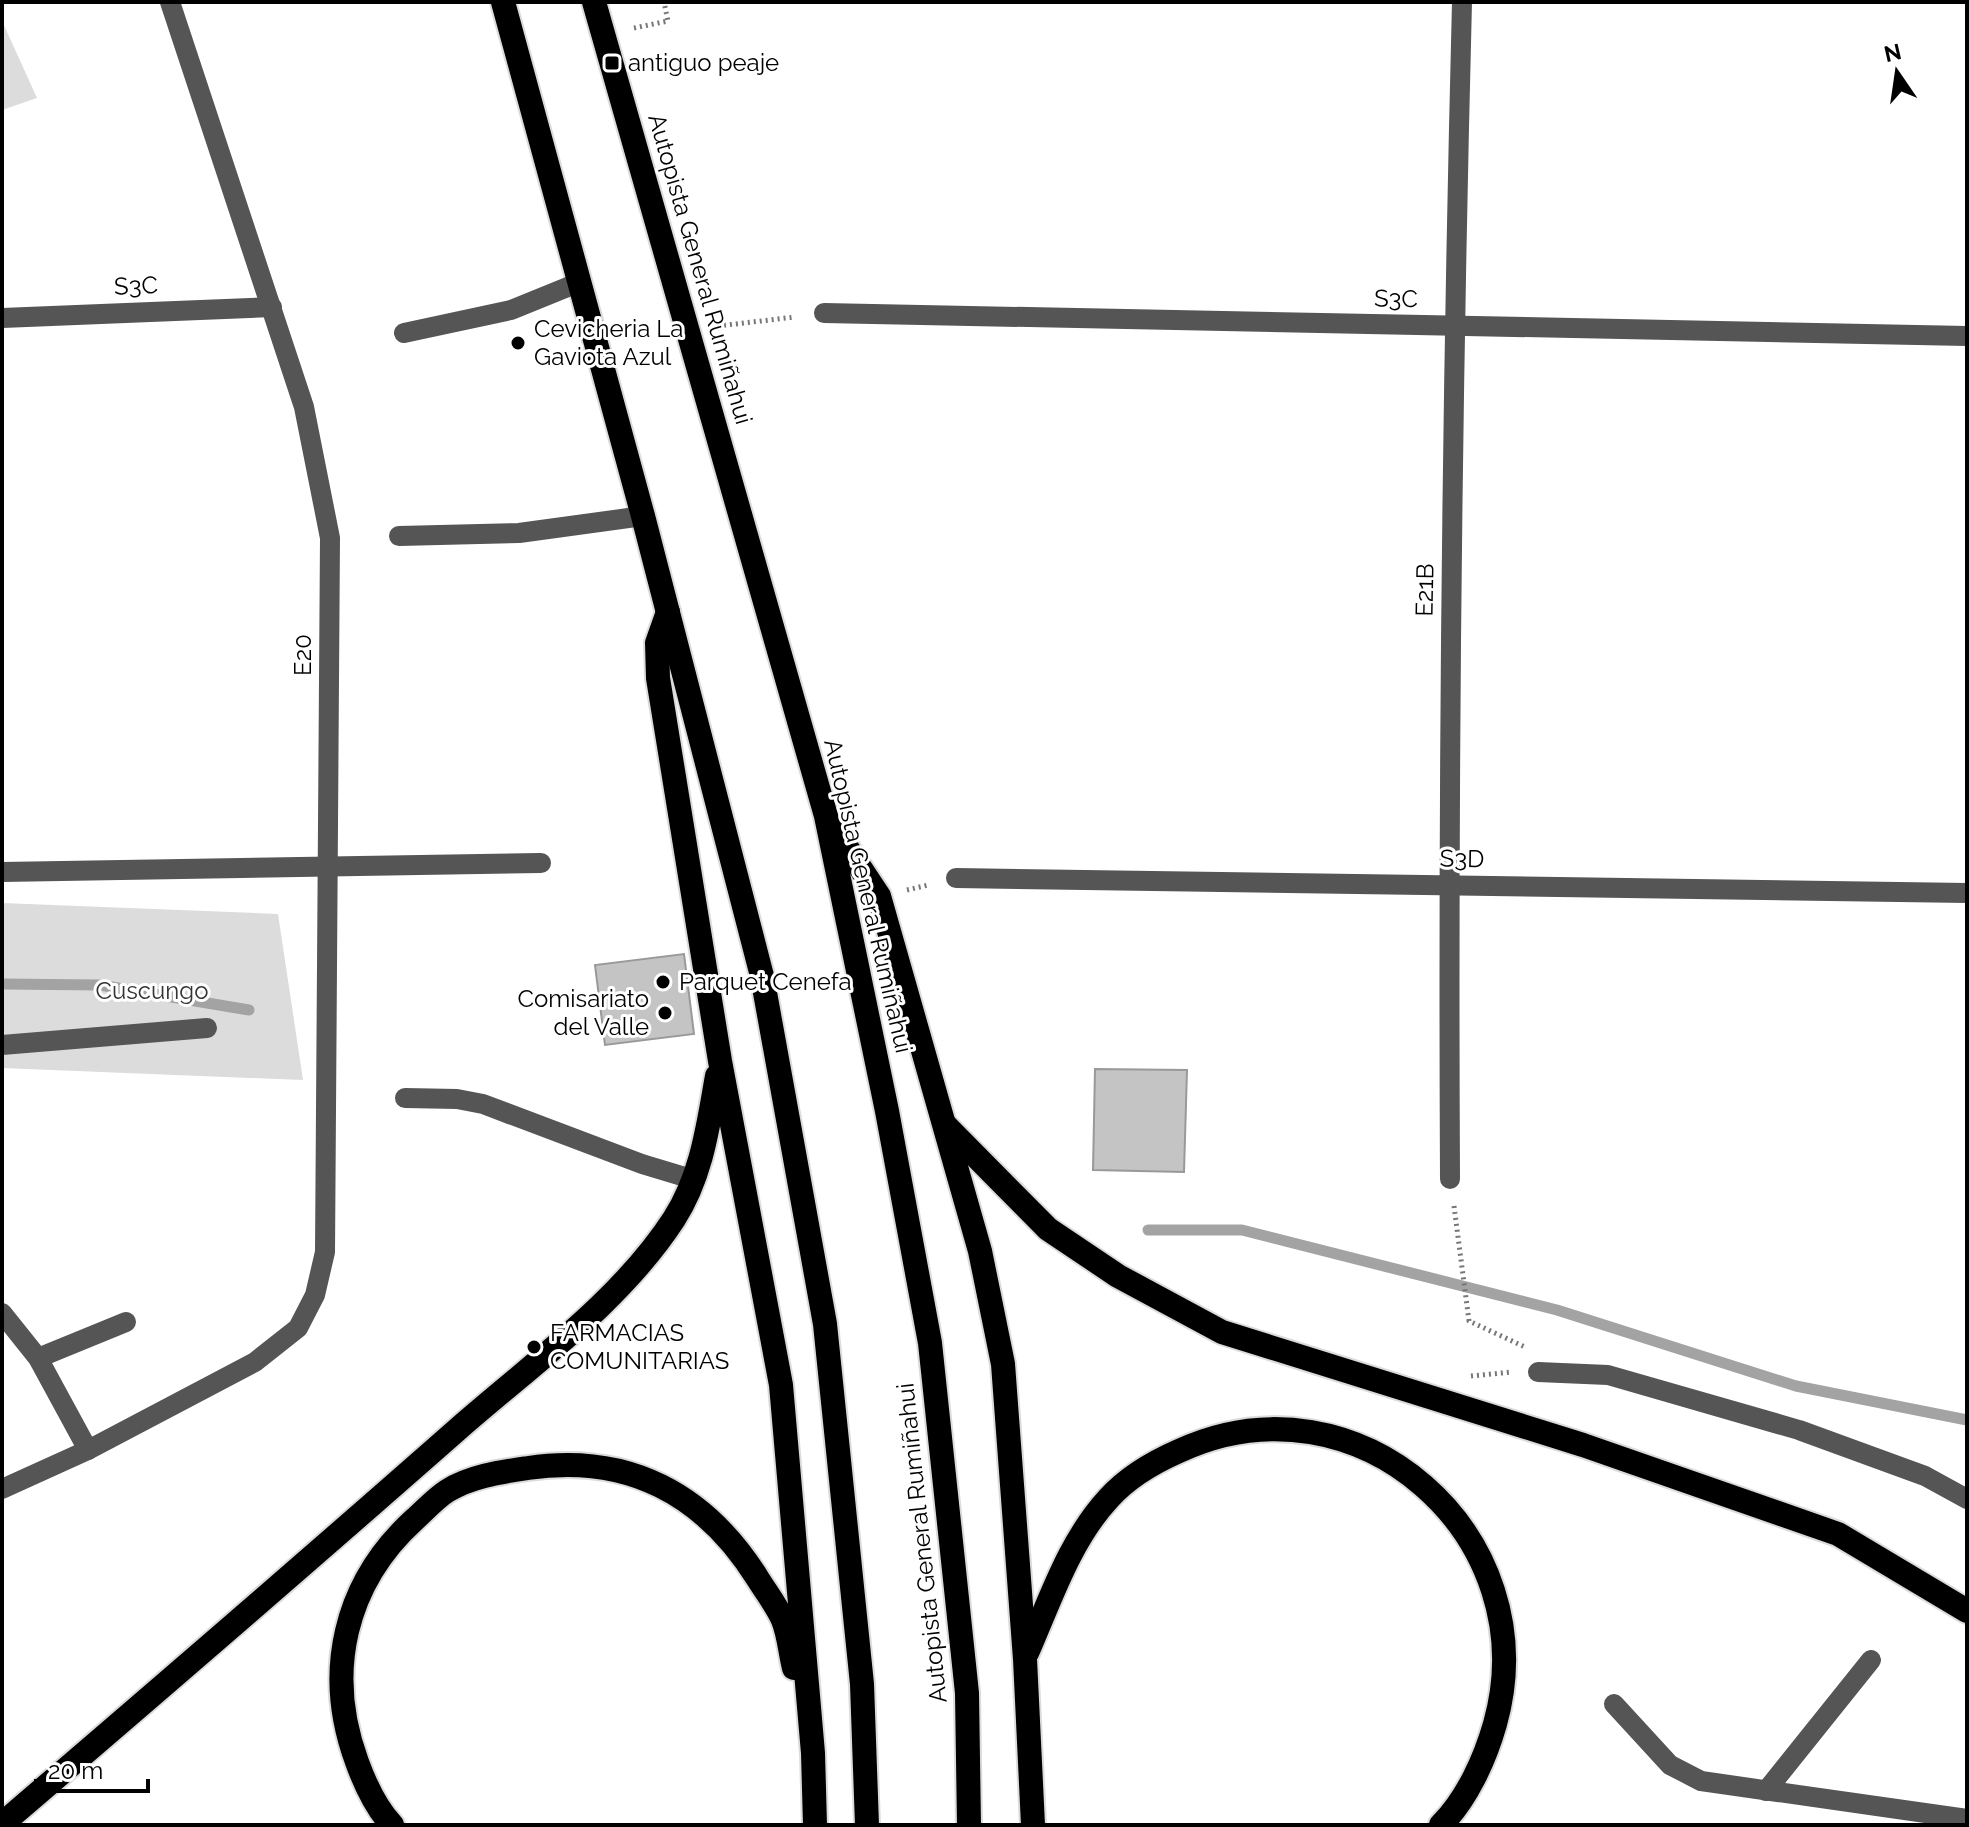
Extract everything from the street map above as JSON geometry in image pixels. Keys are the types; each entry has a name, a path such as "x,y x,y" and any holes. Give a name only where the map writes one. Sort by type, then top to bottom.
{"highway":[{"path":"503,2 643,516 762,976 825,1324 862,1684 867,1825"},
{"name":"Autopista General Rumiñahui","path":"594,2 826,816 887,1111 930,1343 967,1693 969,1825"},
{"path":"668,612 657,643 658,678 720,1061 781,1385 813,1753 815,1825"},
{"path":"826,816 879,896 980,1251 1003,1364 1025,1659 1033,1825"},
{"path":"2,1824 253,1612 580,1323 657,1243 695,1180 720,1061"},
{"path":"946,1126 1048,1229 1118,1276 1222,1332 1583,1445 1838,1534 1967,1611"},
{"path":"1025,1659 1082,1534 1109,1498 1139,1474 1198,1442 1263,1427 1296,1428 1358,1446 1393,1463 1427,1489 1461,1527 1488,1569 1501,1610 1507,1656 1503,1695 1491,1739 1474,1779 1441,1825"},
{"path":"392,1825 364,1781 347,1735 339,1687 344,1642 356,1602 373,1567 398,1534 446,1491 480,1477 512,1470 557,1464 609,1468 662,1484 719,1526 748,1563 783,1620 813,1753"}],"street":[{"name":"E20","path":"88,1450 255,1362 298,1328 315,1295 325,1252 330,538 304,407 170,2"},
{"name":"E21B","path":"1450,1179 1448,885 1453,327 1462,2"},
{"path":"404,333 511,310 580,282"},
{"name":"S3C","path":"2,318 272,307"},
{"name":"S3C","path":"824,313 1967,336"},
{"path":"399,536 519,533 643,516"},
{"path":"2,872 541,863"},
{"name":"S3D","path":"956,878 1967,893"},
{"path":"2,1045 207,1028"},
{"path":"405,1098 457,1099 483,1104 642,1164 695,1180"},
{"path":"2,1313 38,1358 88,1450 2,1489"},
{"path":"38,1358 126,1322"},
{"path":"1538,1372 1608,1375 1799,1430 1925,1476 1967,1499"},
{"path":"1766,1791 1871,1660"},
{"path":"1614,1704 1670,1765 1701,1781 1967,1819"}],"path":[{"path":"604,33 668,21 664,2"},
{"path":"689,329 824,313"},
{"path":"879,896 956,878"},
{"path":"1450,1179 1469,1321 1538,1353 1538,1372"}],"green space":[{"path":"2,21 37,98 2,110"},
{"name":"Cuscungo","path":"2,903 278,914 303,1080 2,1068"}],"building":[{"path":"684,954 694,1034 605,1045 595,965"},
{"path":"1095,1069 1187,1070 1184,1172 1093,1170"}],"waterway":[{"path":"2,984 100,985 249,1010"},
{"path":"1148,1230 1242,1230 1557,1310 1796,1386 1967,1420"}],"place":[{"name":"antiguo peaje","path":"612,63"},
{"name":"Cevicheria La Gaviota Azul","path":"518,343"},
{"name":"Parquet Cenefa","path":"663,982"},
{"name":"Comisariato del Valle","path":"665,1013"},
{"name":"FARMACIAS COMUNITARIAS","path":"534,1347"}]}
